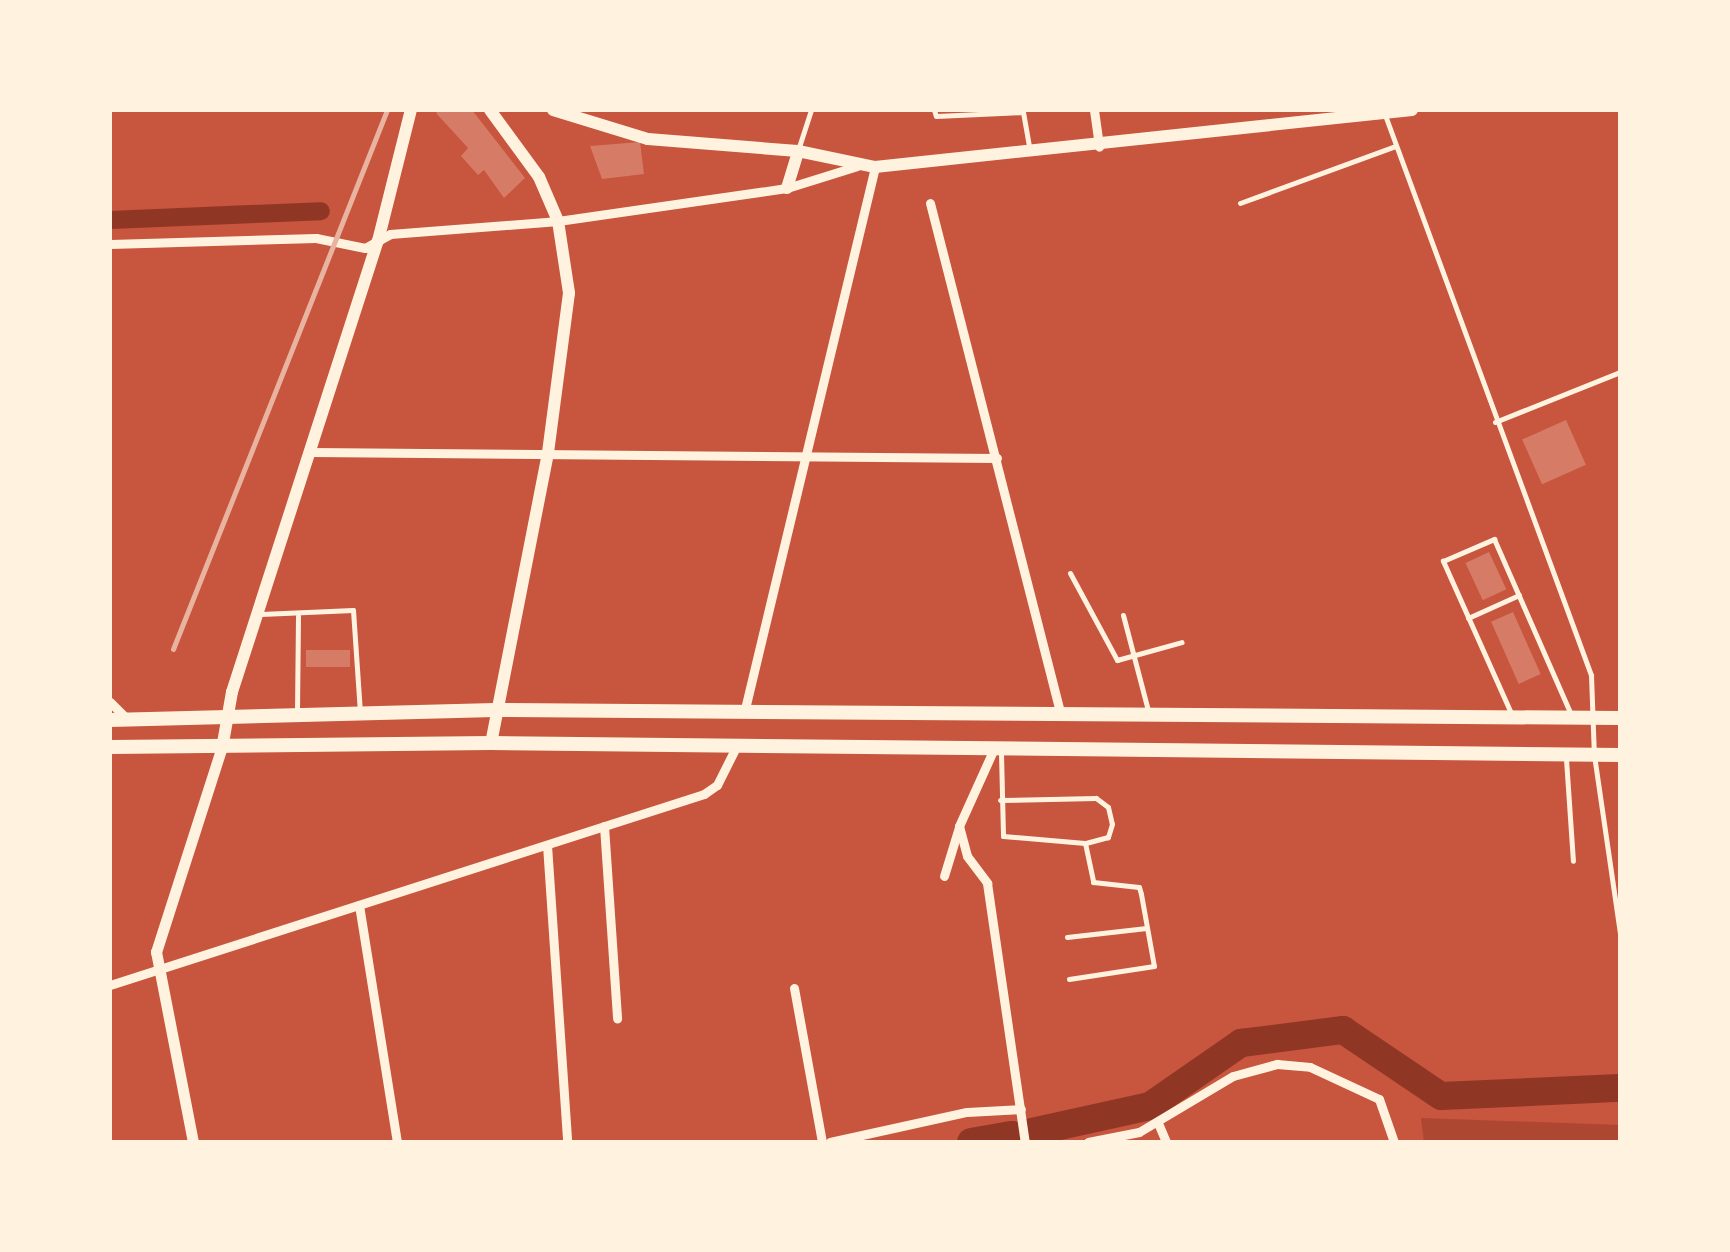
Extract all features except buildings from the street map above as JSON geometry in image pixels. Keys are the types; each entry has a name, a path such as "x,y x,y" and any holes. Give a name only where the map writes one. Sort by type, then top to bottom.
{"main road":[{"path":"223,743 227,713 378,241 412,110"},
{"path":"490,110 539,177 558,220 569,293 548,453 491,743"},
{"path":"553,110 648,138 798,151 874,167 1099,147 1412,110"},
{"path":"786,188 798,151"},
{"path":"110,720 227,713 495,710 1620,718"},
{"path":"110,747 491,743 997,753 1620,755"}],"street":[{"path":"1094,110 1099,147"},
{"path":"110,244 316,238 366,248 390,234 558,220 786,188 857,166"},
{"path":"744,713 874,167"},
{"path":"930,203 1060,712"},
{"path":"312,452 997,458"},
{"path":"110,702 126,718"},
{"path":"194,1142 156,952 223,743"},
{"path":"110,985 711,790 736,747"},
{"path":"944,876 959,826 997,753"},
{"path":"604,826 618,1020"},
{"path":"959,826 967,856 987,883 1025,1142"},
{"path":"546,844 567,1142"},
{"path":"359,905 397,1142"},
{"path":"794,988 822,1142"},
{"path":"1088,1142 1139,1132 1233,1076 1277,1064 1310,1067 1379,1099 1394,1142"},
{"path":"830,1142 967,1112 1022,1109"},
{"path":"1158,1123 1166,1142"},
{"path":"1139,1132 1147,1142"}],"lane":[{"path":"798,151 811,110"},
{"path":"934,110 936,116 1023,112 1031,153"},
{"path":"1384,114 1591,676 1596,718 1594,755 1620,933"},
{"path":"1240,203 1396,146"},
{"path":"1495,422 1620,372"},
{"path":"1513,716 1442,561 1494,539 1572,717"},
{"path":"1070,574 1112,656 1124,660 1182,642"},
{"path":"1468,618 1519,596"},
{"path":"258,614 298,616 352,610 360,712"},
{"path":"1124,615 1138,654 1148,713"},
{"path":"297,712 298,616"},
{"path":"997,753 1000,800 1003,836 1085,843 1108,837 1112,824 1108,807 1096,798 1000,800"},
{"path":"1566,755 1574,860"},
{"path":"1069,979 1154,966 1139,887 1092,882 1085,843"},
{"path":"1066,937 1146,928"}],"shaded area":[{"path":"1421,1118 1620,1125 1620,1142 1424,1142"}],"waterway":[{"path":"110,220 321,211"},
{"path":"1032,1132 1150,1106 1241,1043 1343,1030 1441,1096 1620,1088"},
{"path":"971,1142 1012,1135"}],"railway":[{"path":"173,649 387,110"}]}
